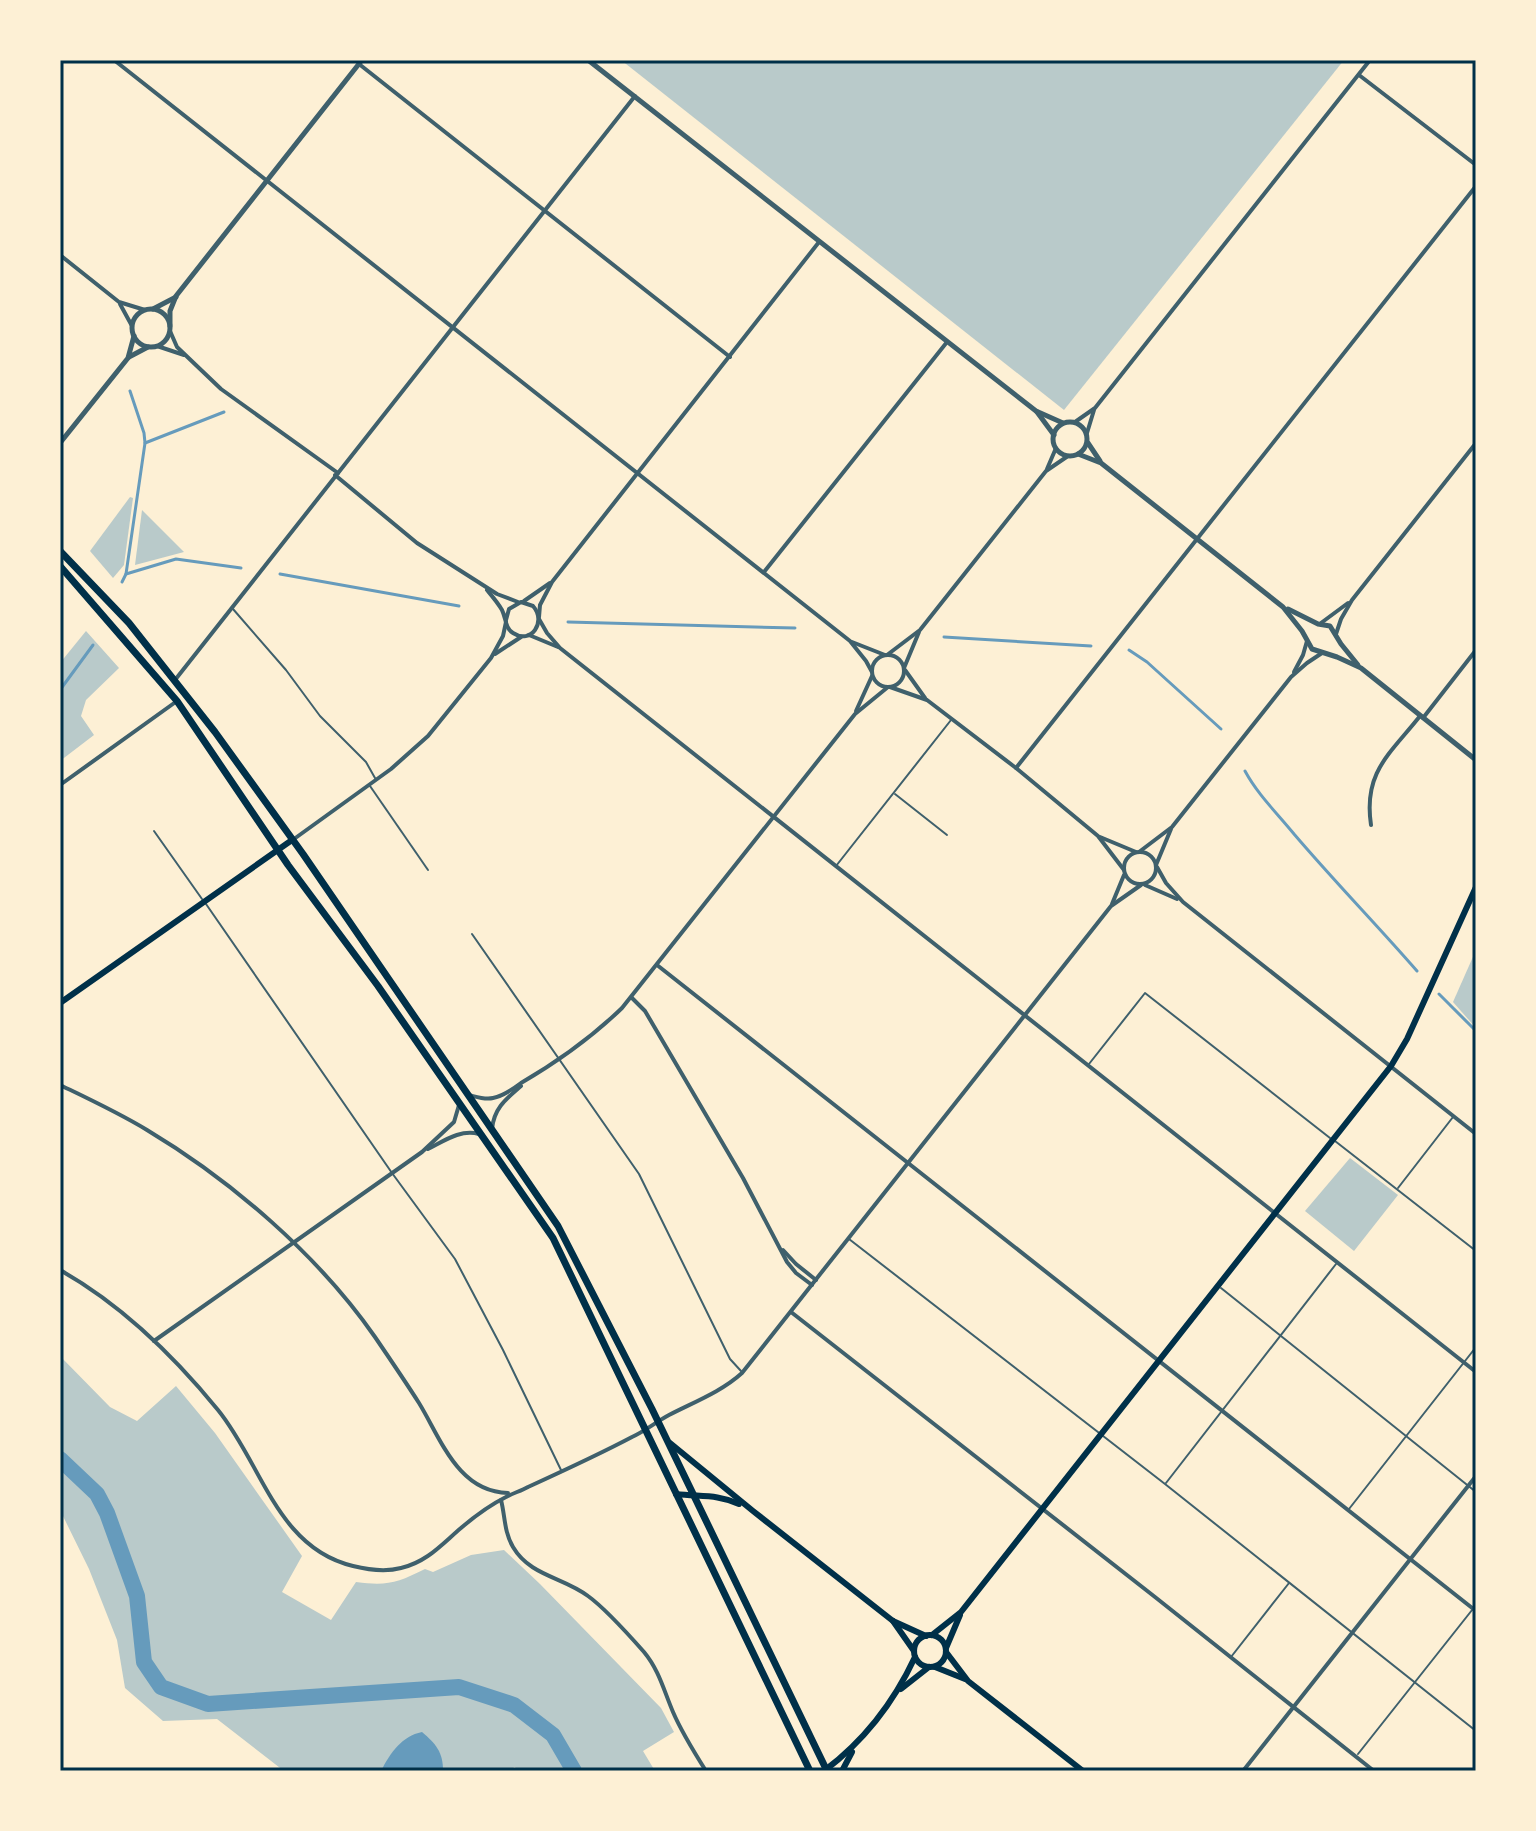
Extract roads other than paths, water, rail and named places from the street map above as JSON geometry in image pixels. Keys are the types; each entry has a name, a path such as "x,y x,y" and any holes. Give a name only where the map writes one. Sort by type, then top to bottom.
{"highway":[{"path":"60,551 129,623 215,732 562,1233 695,1496 826,1770"},
{"path":"60,566 177,701 278,850 378,986 553,1238 810,1771"}],"main road":[{"path":"60,1003 292,840"},
{"path":"842,1771 858,1742 898,1691 915,1654 917,1642 961,1612 1391,1066 1407,1039 1476,887"},
{"path":"667,1440 893,1621 941,1639 968,1681 1083,1771"},
{"path":"676,1494 722,1497 753,1511"},
{"path":"898,1691 942,1661 961,1612"},
{"path":"893,1621 921,1664 968,1681"},
{"path":"826,1770 858,1742"}],"street":[{"path":"114,60 850,641 879,684 927,700"},
{"path":"588,60 1036,411 1063,423 1075,422 1095,408 1370,60"},
{"path":"128,358 166,340 170,311 176,296 361,62 730,357"},
{"path":"1359,75 1476,165"},
{"path":"175,680 635,96"},
{"path":"1016,768 1476,186"},
{"path":"491,658 506,645 535,630 541,602 552,582 819,242"},
{"path":"60,255 119,302 145,310 176,296"},
{"path":"60,443 128,358 134,336 119,302"},
{"path":"153,309 163,313 177,347 231,396 296,441 402,531 497,594 531,604 547,633 560,648 1476,1372"},
{"path":"132,326 136,316 145,310"},
{"path":"134,336 141,344 174,350 186,356"},
{"path":"764,572 947,342"},
{"path":"1095,408 1087,433 1088,442 1101,463"},
{"path":"855,714 876,661 920,630 1046,471 1056,448 1054,435 1036,411"},
{"path":"1075,422 1087,433"},
{"path":"1054,435 1063,423"},
{"path":"1046,471 1068,456 1083,451 1088,442"},
{"path":"1291,677 1309,661 1333,647 1341,619 1352,600 1476,443"},
{"path":"1056,448 1068,456"},
{"path":"1078,454 1101,463 1283,607 1328,625 1361,668 1476,760"},
{"path":"292,840 376,780 428,736 491,658 501,640 509,609 552,582"},
{"path":"483,585 512,632 534,636 560,648"},
{"path":"60,1270 116,1308 185,1372 221,1413 288,1525 307,1544 330,1558 370,1569 394,1569 426,1558 469,1521 501,1500 644,1431 722,1388 742,1373 1111,906 1153,879 1160,851 1172,827 1291,677 1303,655 1310,629 1352,600"},
{"path":"1283,607 1312,649 1361,668"},
{"path":"492,1129 500,1104 609,1020 632,998 855,714 901,681 920,630"},
{"path":"850,641 898,658 927,700 1098,836 1130,881 1162,891 1183,902"},
{"path":"1371,825 1368,800 1375,775 1476,650"},
{"path":"60,785 177,701"},
{"path":"1111,906 1127,858 1172,827"},
{"path":"1098,836 1150,856 1170,889 1183,902 1476,1134"},
{"path":"657,965 1475,1608"},
{"path":"632,998 646,1012 743,1178 789,1265 812,1285"},
{"path":"468,1095 494,1098 532,1077"},
{"path":"60,1085 108,1108 185,1154 237,1193 293,1242 362,1319 410,1387 460,1470 487,1489 518,1492"},
{"path":"154,1341 422,1152 454,1122 459,1102"},
{"path":"422,1152 463,1132 483,1136"},
{"path":"777,1242 816,1280"},
{"path":"791,1312 1374,1771"},
{"path":"1243,1771 1476,1476"},
{"path":"501,1500 507,1535 520,1557 534,1569 586,1594 648,1657 679,1724 706,1771"}],"lane":[{"path":"232,608 286,670 320,716 366,762 376,780"},
{"path":"836,866 952,719"},
{"path":"369,785 428,870"},
{"path":"893,793 947,835"},
{"path":"154,831 455,1259 561,1471"},
{"path":"472,934 642,1179 730,1359 742,1373"},
{"path":"1088,1065 1145,993 1476,1251"},
{"path":"1397,1190 1454,1116"},
{"path":"849,1238 1476,1731"},
{"path":"1165,1484 1337,1263"},
{"path":"1219,1286 1476,1492"},
{"path":"1348,1510 1476,1347"},
{"path":"1230,1658 1290,1582"},
{"path":"1356,1757 1475,1608"}],"water":[{"path":"422,1732 438,1749 443,1771 381,1771 397,1746 408,1737"}],"waterway":[{"path":"126,574 145,443 130,391"},
{"path":"145,443 224,412"},
{"path":"122,582 126,574 176,559 241,568"},
{"path":"280,574 459,606"},
{"path":"568,622 795,628"},
{"path":"944,637 1091,646"},
{"path":"60,690 93,645"},
{"path":"1129,650 1147,662 1221,729"},
{"path":"1245,771 1294,834 1417,971"},
{"path":"1439,994 1476,1031"},
{"path":"60,1459 97,1494 107,1513 137,1596 144,1662 161,1687 208,1704 459,1687 514,1705 553,1735 574,1771"}]}
